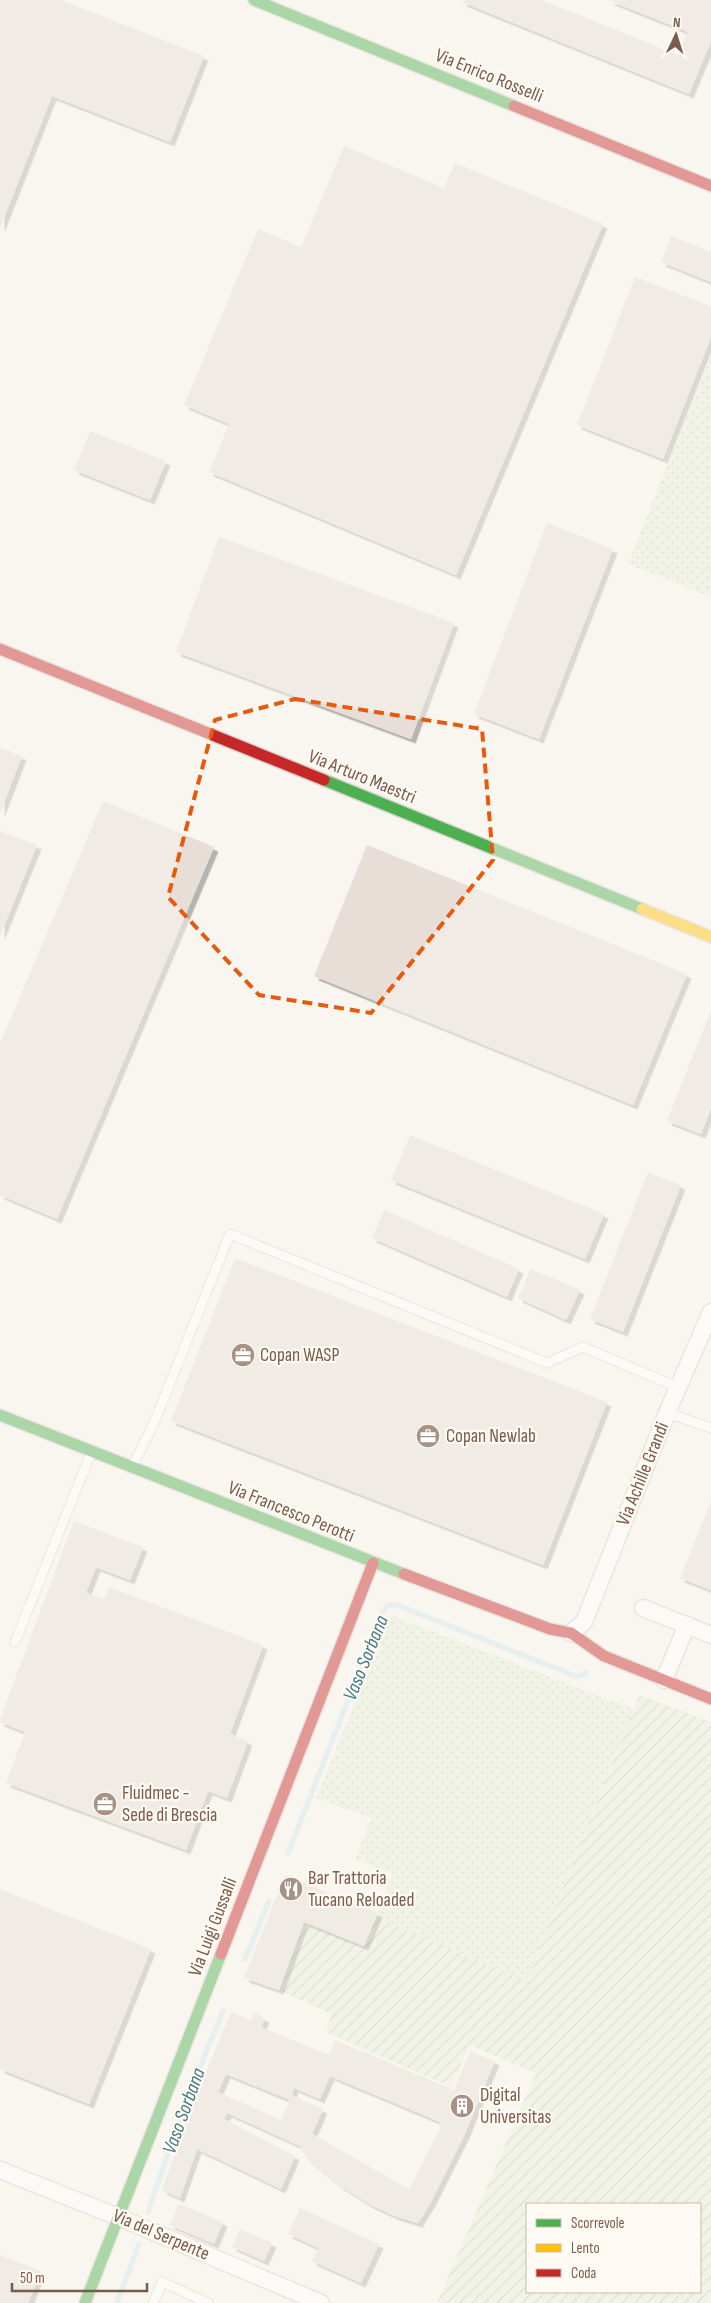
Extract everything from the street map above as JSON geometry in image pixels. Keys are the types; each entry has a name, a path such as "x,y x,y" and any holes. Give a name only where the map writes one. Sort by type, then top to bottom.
{"street":[{"name":"Via Enrico Rosselli","path":"254,0 711,186"},
{"name":"Via Arturo Maestri","path":"0,649 711,937"},
{"name":"Via Achille Grandi","path":"571,1633 584,1622 667,1414 680,1388 711,1312"},
{"name":"Via Francesco Perotti","path":"0,1415 373,1563 550,1629 571,1633"},
{"name":"Via Luigi Gussalli","path":"85,2303 373,1563"},
{"path":"644,1608 711,1635"},
{"path":"664,1680 687,1625"},
{"path":"571,1633 604,1656 711,1698"},
{"name":"Via del Serpente","path":"0,2170 118,2217 321,2303"}],"lane":[{"path":"131,1467 154,1423 230,1234 547,1363 582,1347 680,1388"},
{"path":"667,1414 711,1428"},
{"path":"15,1642 92,1451"},
{"path":"152,2303 162,2282 208,2303"}],"highlighted area":[{"path":"295,699 482,729 493,860 371,1013 259,995 168,897 215,720"}],"green space":[{"path":"711,356 711,597 628,564"},
{"path":"390,1615 633,1709 526,1981 376,1917 393,1873 355,1859 371,1818 316,1798"},
{"path":"639,1695 711,1722 711,2298 709,2303 437,2303 536,2073 469,2045 451,2087 325,2032 332,2014 279,1990 304,1922 364,1946 376,1917 526,1981"}],"building":[{"path":"0,0 61,0 204,56 170,142 52,96 0,228"},
{"path":"463,0 542,0 678,55 688,32 608,0 711,0 711,41 689,94 462,2"},
{"path":"344,146 444,188 455,163 603,224 456,575 209,472 229,424 184,405 258,229 301,247"},
{"path":"671,236 711,252 711,282 661,262"},
{"path":"635,277 711,306 711,337 663,459 577,425"},
{"path":"90,431 166,461 150,500 74,470"},
{"path":"547,523 613,549 539,739 474,714"},
{"path":"219,537 454,623 411,739 176,652"},
{"path":"0,748 22,756 0,813"},
{"path":"103,801 214,847 57,1219 0,1195 0,1044"},
{"path":"0,831 37,845 0,936"},
{"path":"367,845 687,974 633,1105 314,976"},
{"path":"711,1010 711,1108 701,1134 667,1121"},
{"path":"410,1135 604,1214 585,1259 391,1180"},
{"path":"648,1172 681,1185 623,1332 590,1319"},
{"path":"384,1210 519,1269 507,1297 372,1238"},
{"path":"235,1258 607,1402 543,1565 171,1421"},
{"path":"531,1269 580,1290 566,1320 518,1298"},
{"path":"711,1501 711,1590 680,1578"},
{"path":"74,1521 143,1547 130,1580 96,1567 86,1593 104,1599 109,1587 263,1645 230,1734 248,1741 227,1798 208,1791 186,1850 6,1783 25,1732 0,1722 0,1719"},
{"path":"285,1875 378,1913 364,1946 304,1922 279,1990 244,1978"},
{"path":"0,1889 151,1949 89,2104 0,2069"},
{"path":"231,2012 251,2020 254,2013 265,2018 261,2027 329,2055 335,2040 454,2090 470,2051 495,2061 464,2136 431,2202 418,2223 395,2216 369,2204 340,2186 307,2159 300,2146 227,2113 224,2119 295,2156 281,2189 197,2149 180,2198 162,2190 192,2105","holes":["226,2074 290,2100 281,2120 218,2092","330,2076 440,2122 439,2126 441,2127 409,2189 312,2134 323,2109 292,2095 294,2088 320,2099"]},
{"path":"179,2204 223,2222 214,2244 170,2225"},
{"path":"300,2208 379,2244 361,2283 312,2261 318,2248 288,2234"},
{"path":"240,2229 272,2243 264,2261 232,2247"},
{"path":"0,2255 41,2271 28,2303 0,2303"}],"waterway":[{"name":"Vaso Sorbana","path":"288,1853 384,1609 389,1605 397,1605 575,1676 581,1676 586,1672"},
{"name":"Vaso Sorbana","path":"245,1959 269,1901"},
{"name":"Vaso Sorbana","path":"148,2212 186,2101 223,2011"},
{"name":"Vaso Sorbana","path":"117,2303 139,2244"}],"traffic: fast":[{"path":"254,0 514,106"},
{"path":"324,780 642,909"},
{"path":"0,1415 404,1574"},
{"path":"85,2303 221,1954"}],"traffic: slow":[{"path":"642,909 711,937"}],"traffic: jam":[{"path":"514,106 711,186"},
{"path":"0,649 324,780"},
{"path":"221,1954 373,1563"},
{"path":"404,1574 550,1629 571,1633 604,1656 711,1699"}],"place":[{"name":"Copan WASP","path":"243,1355"},
{"name":"Copan Newlab","path":"428,1436"},
{"name":"Fluidmec - Sede di Brescia","path":"105,1804"},
{"name":"Bar Trattoria Tucano Reloaded","path":"291,1889"},
{"name":"Digital Universitas","path":"462,2106"}]}
